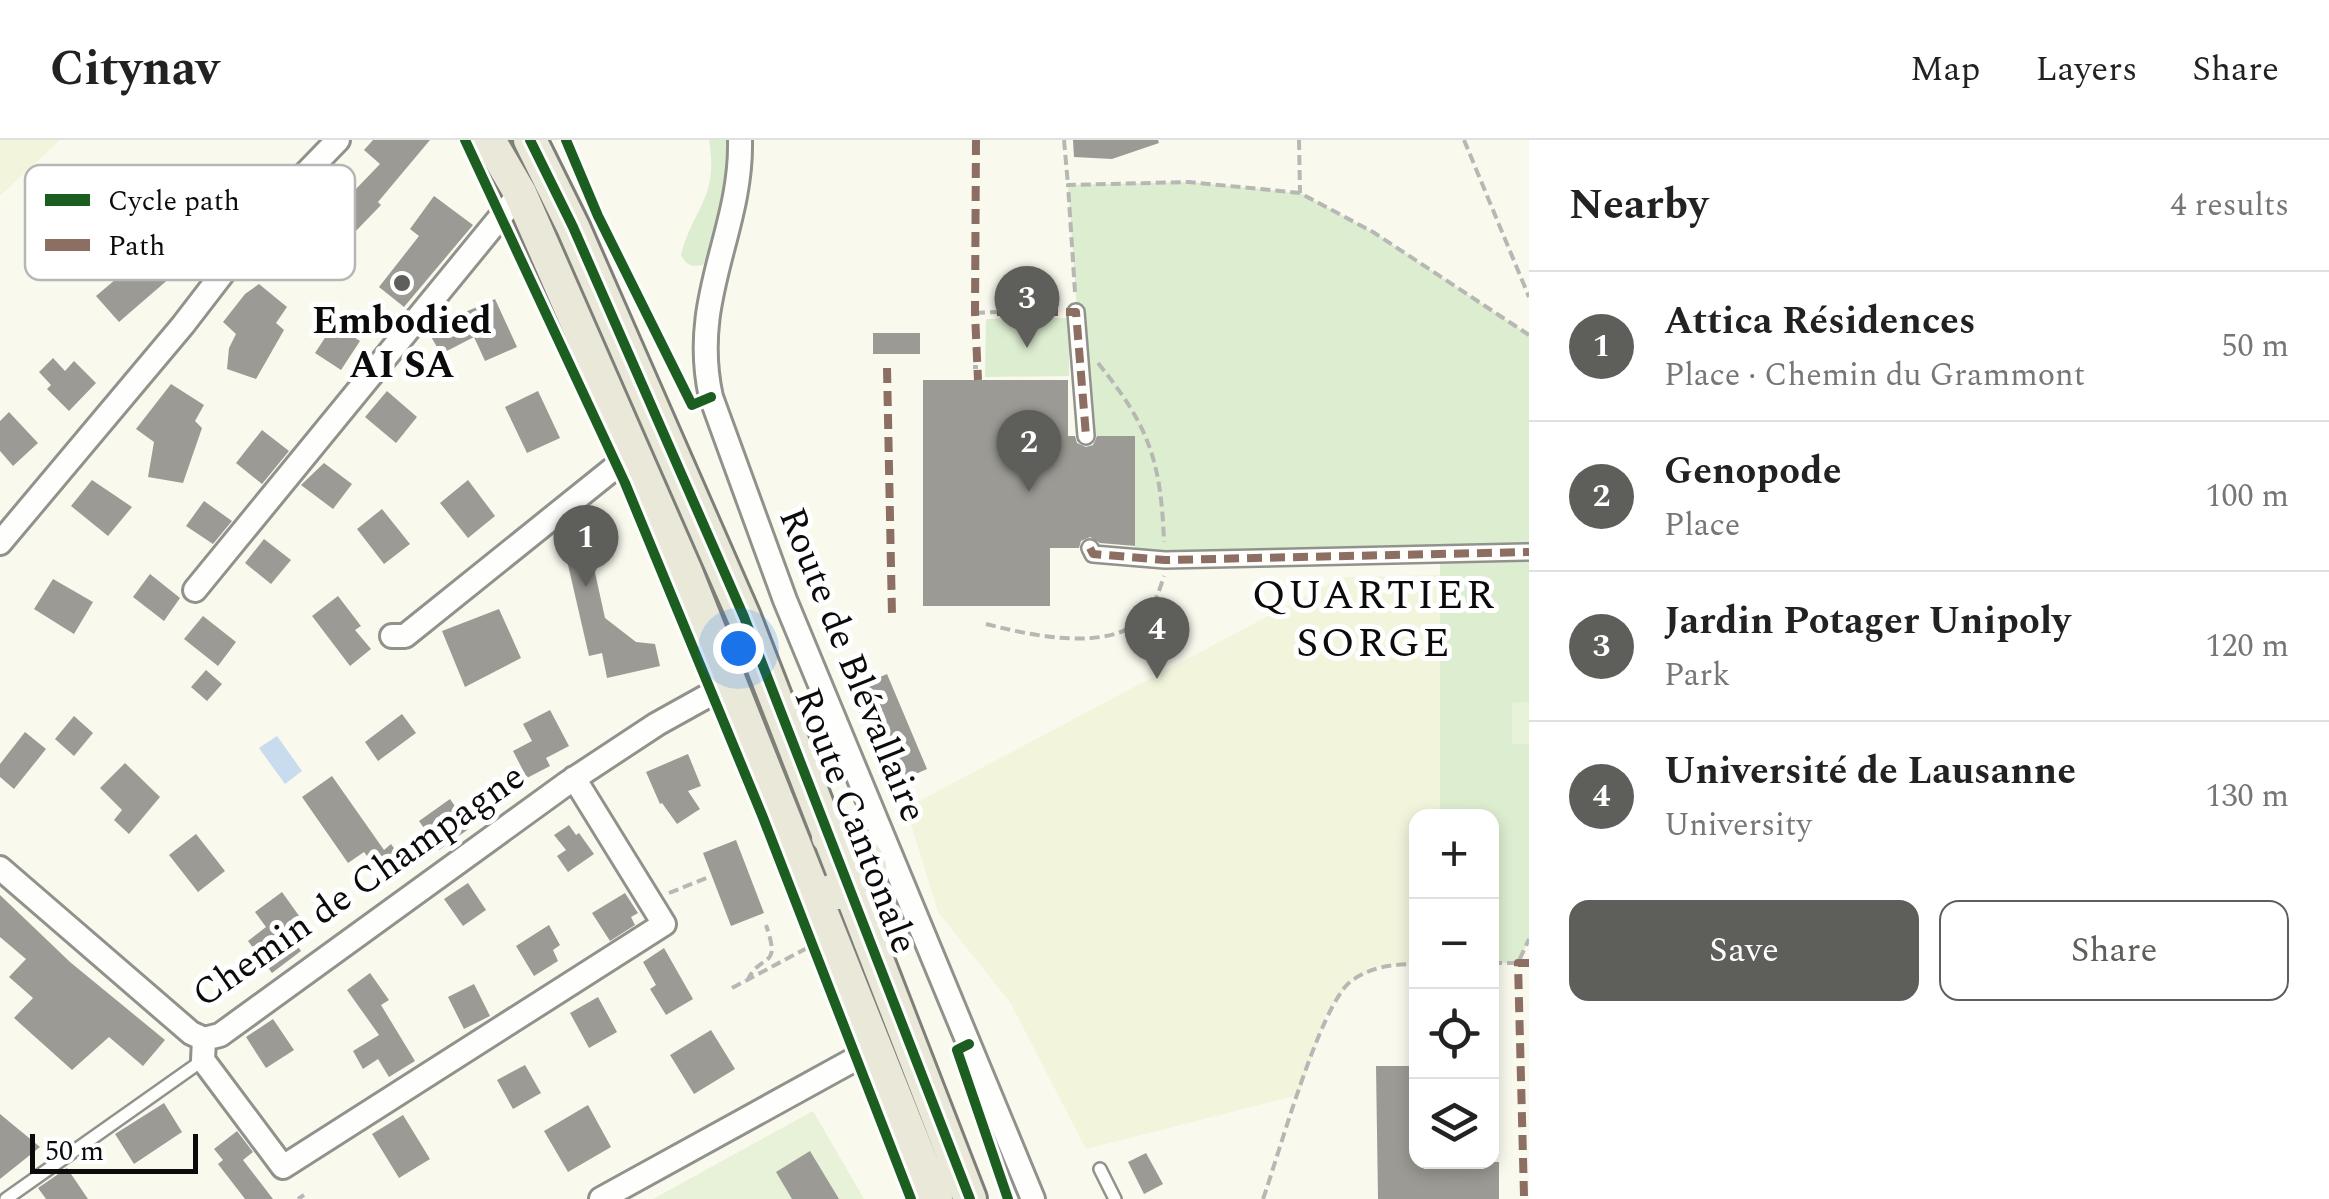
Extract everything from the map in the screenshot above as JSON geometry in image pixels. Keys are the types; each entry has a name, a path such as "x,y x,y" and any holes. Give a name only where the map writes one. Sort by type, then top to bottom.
{"main road":[{"name":"Route Cantonale","path":"490,140 520,193 634,452 936,1199"},
{"name":"Route Cantonale","path":"530,140 573,228 744,617 970,1199"},
{"path":"769,784 796,821 823,884 831,892 850,890"}],"street":[{"path":"314,165 338,140"},
{"name":"Route de Blévallaire","path":"740,140 736,196 710,291 704,369 711,397 785,600 1033,1199"},
{"path":"195,590 520,193"},
{"path":"0,543 218,280"},
{"path":"1076,312 1086,436"},
{"path":"392,636 406,636 634,452"},
{"path":"1090,548 1093,554 1164,560 1529,552"},
{"name":"Chemin de Champagne","path":"0,868 191,1034 203,1049 574,778 729,684"},
{"path":"203,1049 283,1166 664,924 574,778"},
{"path":"601,1199 857,1058 878,1053"}],"lane":[{"path":"6,1199 203,1049"},
{"path":"1100,1169 1115,1199"}],"path":[{"path":"1064,140 1076,312"},
{"path":"1299,140 1300,192"},
{"path":"1464,140 1529,297"},
{"path":"1068,184 1189,182 1300,192 1373,232 1529,335"},
{"path":"975,312 997,312"},
{"path":"986,624 1048,636 1092,638 1121,632 1143,618 1157,598 1164,560 1160,493 1152,448 1134,409 1078,337"},
{"path":"675,890 710,877"},
{"path":"746,980 752,970 770,960 766,925"},
{"path":"804,930 817,962"},
{"path":"1499,964 1518,963 1529,940"},
{"path":"732,988 810,946"},
{"path":"1263,1199 1328,1010 1350,983 1364,974 1409,965"},
{"path":"298,1199 304,1195"}],"green space":[{"path":"0,140 60,140 33,165 25,165 25,173 0,196"},
{"path":"709,140 729,140 726,188 710,250 703,265 692,266 681,255 708,190"},
{"path":"1189,182 1300,193 1373,232 1529,335 1529,702 1512,703 1512,744 1529,744 1529,939 1518,963 1499,963 1499,809 1440,809 1440,555 1165,560 1135,548 1134,436 1086,436 1068,185"},
{"path":"1069,318 1069,376 985,377 986,319"},
{"path":"1440,575 1440,809 1409,809 1409,965 1379,967 1350,983 1328,1010 1299,1095 1086,1149 1010,1002 938,912 906,808 1342,577"},
{"path":"1529,702 1529,744 1512,744 1512,703"},
{"path":"813,1111 864,1199 653,1199"}],"water":[{"path":"277,736 302,771 285,784 259,748"}],"building":[{"path":"373,140 430,140 378,202 381,205 355,232 355,190 380,164 364,150"},
{"path":"1073,140 1159,143 1112,159 1074,157"},
{"path":"434,196 473,225 404,307 379,287 419,236 410,229"},
{"path":"115,280 168,280 119,322 96,296"},
{"path":"259,284 287,307 276,323 284,330 256,379 227,369 229,348 236,334 223,322 245,294"},
{"path":"495,299 517,347 485,361 474,337 441,354 430,335 464,316 463,313"},
{"path":"334,324 360,341 341,370 315,353"},
{"path":"873,333 920,333 920,354 873,354"},
{"path":"53,358 65,371 74,361 96,383 69,411 47,389 51,385 39,372"},
{"path":"923,380 1068,380 1068,436 1075,436 1077,443 1086,447 1093,445 1097,436 1135,436 1135,546 1100,543 1090,537 1081,541 1079,548 1050,548 1050,606 923,606"},
{"path":"171,384 204,405 195,421 202,428 183,483 148,477 154,442 136,429"},
{"path":"387,391 417,417 396,443 365,417"},
{"path":"538,391 560,438 527,453 505,407"},
{"path":"9,412 38,443 13,466 0,451 0,421"},
{"path":"262,430 289,451 262,484 236,463"},
{"path":"324,463 352,484 333,509 301,485"},
{"path":"92,480 132,507 108,536 71,506"},
{"path":"468,480 495,516 468,538 440,503"},
{"path":"204,501 232,521 213,544 186,526"},
{"path":"382,509 410,544 384,564 357,529"},
{"path":"264,539 291,560 271,584 245,563"},
{"path":"590,550 605,618 636,642 655,644 660,666 607,678 602,653 589,656 566,556"},
{"path":"150,574 180,598 164,621 133,597"},
{"path":"53,579 93,602 74,634 34,609"},
{"path":"338,596 361,626 355,630 371,649 350,666 312,616"},
{"path":"499,609 521,658 465,687 442,631"},
{"path":"203,616 236,642 218,666 184,639"},
{"path":"206,670 222,684 207,701 191,687"},
{"path":"887,674 927,769 891,785 850,690"},
{"path":"550,710 569,746 546,758 550,766 527,778 513,751 532,741 523,724"},
{"path":"402,714 416,733 378,761 365,742"},
{"path":"74,716 93,733 74,756 55,739"},
{"path":"25,732 46,749 14,789 0,777 0,764"},
{"path":"688,754 701,786 688,791 700,809 677,824 660,804 646,772"},
{"path":"125,763 160,797 129,834 114,820 122,810 100,788"},
{"path":"332,776 384,850 391,844 406,865 385,880 364,852 348,863 302,797"},
{"path":"450,799 470,828 439,850 419,821"},
{"path":"569,825 594,854 568,872 557,856 566,850 554,835"},
{"path":"196,834 225,871 198,892 169,855"},
{"path":"736,840 764,913 731,926 703,853"},
{"path":"468,883 486,910 463,926 444,899"},
{"path":"282,892 302,920 287,931 301,951 272,973 248,941 266,927 255,912"},
{"path":"625,893 638,913 631,917 635,925 610,941 592,913"},
{"path":"0,895 70,962 165,1040 143,1066 109,1037 72,1070 14,1018 33,998 9,977 26,959 0,937"},
{"path":"549,925 560,945 553,950 558,961 534,976 516,946"},
{"path":"664,948 693,999 666,1015 650,989 656,985 643,962"},
{"path":"370,973 389,1000 381,1005 415,1061 389,1077 378,1059 363,1069 353,1051 379,1035 347,990"},
{"path":"474,984 490,1016 464,1029 448,997"},
{"path":"598,997 617,1032 589,1048 570,1013"},
{"path":"273,1019 294,1050 266,1068 246,1037"},
{"path":"711,1030 735,1069 694,1094 670,1055"},
{"path":"525,1065 541,1093 513,1109 497,1080"},
{"path":"1376,1066 1409,1066 1409,1169 1499,1169 1499,1199 1378,1199"},
{"path":"164,1103 182,1132 134,1164 115,1134"},
{"path":"588,1105 611,1147 568,1172 544,1131"},
{"path":"0,1114 40,1147 0,1179"},
{"path":"403,1115 430,1159 399,1178 372,1134"},
{"path":"237,1131 253,1152 243,1160 273,1199 245,1199 218,1164 223,1160 214,1149"},
{"path":"810,1151 839,1199 792,1199 776,1172"},
{"path":"1146,1153 1163,1184 1144,1194 1128,1162"},
{"path":"67,1168 88,1199 46,1199 38,1188"}],"marked path":[{"path":"976,140 978,380"},
{"path":"997,312 1076,312 1086,436"},
{"path":"887,368 892,616"},
{"path":"1090,548 1093,554 1165,560 1529,552"},
{"path":"1524,1196 1518,963 1529,963"}],"cycle path":[{"path":"465,140 625,483 762,815 911,1199"},
{"path":"530,140 573,227 744,617 970,1199"},
{"path":"566,140 598,216 692,405 711,397"},
{"path":"969,1044 957,1050 1008,1199"}],"place":[{"name":"Embodied AI SA","path":"402,283"},
{"name":"Jardin Potager Unipoly","path":"1027,348"},
{"name":"Genopode","path":"1029,492"},
{"name":"Attica Résidences","path":"586,587"},
{"name":"Université de Lausanne","path":"1157,679"}],"district":[{"name":"QUARTIER SORGE","path":"1374,619"}]}
